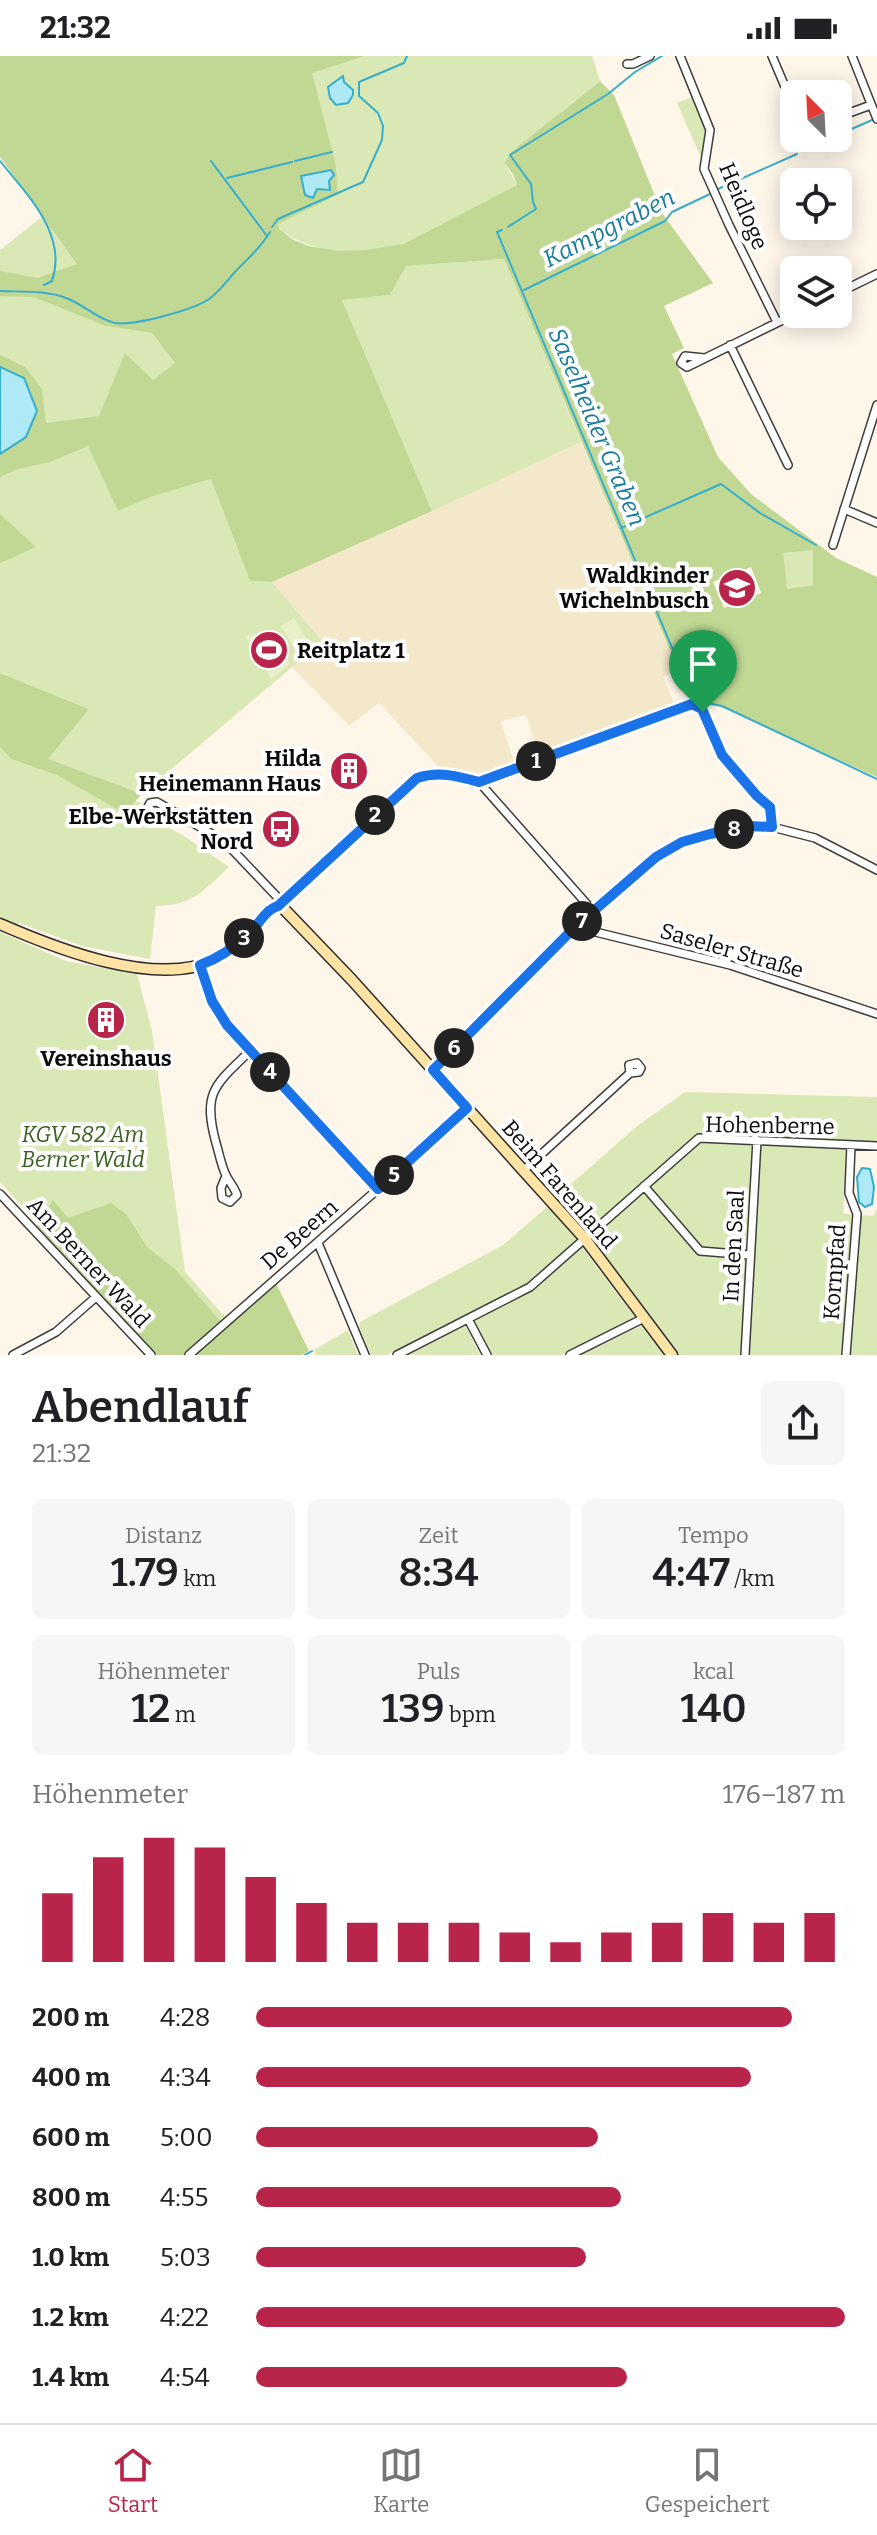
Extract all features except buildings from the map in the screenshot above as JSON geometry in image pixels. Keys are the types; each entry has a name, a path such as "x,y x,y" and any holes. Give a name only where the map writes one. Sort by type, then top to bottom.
{"street":[{"path":"627,64 650,56"},
{"name":"Heidloge","path":"680,56 710,130 704,169 777,322"},
{"path":"772,56 782,80"},
{"path":"855,57 877,119"},
{"path":"852,112 871,105"},
{"path":"852,286 877,274"},
{"path":"704,358 780,321"},
{"path":"730,345 788,465"},
{"path":"833,545 877,405"},
{"path":"844,509 877,523"},
{"path":"479,782 696,704 702,709 722,755 770,807 772,827"},
{"path":"0,924 76,954 108,962 165,969 200,965 230,950 417,778 434,773 479,782 593,911"},
{"path":"170,809 224,841 279,904"},
{"path":"433,1070 575,927 648,862 682,842 749,826 772,827 815,838 877,870"},
{"name":"Beim Farenland","path":"279,904 352,980 585,1239 672,1355"},
{"name":"Saseler Straße","path":"575,927 727,964 877,1014"},
{"path":"200,965 212,1001 227,1025 378,1189"},
{"path":"226,1176 210,1120 209,1105 221,1079 250,1051"},
{"path":"523,1171 630,1073"},
{"name":"De Beern","path":"189,1355 467,1108"},
{"name":"Hohenberne","path":"397,1355 530,1287 699,1138 877,1146"},
{"name":"In den Saal","path":"745,1355 757,1140"},
{"name":"Kornpfad","path":"846,1355 857,1214 849,1193 851,1145"},
{"path":"644,1186 700,1251 750,1255"},
{"name":"Am Berner Wald","path":"0,1194 151,1355"},
{"path":"318,1243 365,1355"},
{"path":"13,1355 56,1332 96,1297"},
{"path":"570,1355 644,1318"},
{"path":"468,1319 487,1355"}],"shaded area":[{"path":"581,442 678,669 663,677 676,707 539,758 526,715 501,721 515,765 477,778 444,773 379,703 349,726 292,667 323,642 272,582"}],"green space":[{"path":"0,56 365,56 312,73 336,165 338,195 278,224 279,229 292,239 308,246 340,251 366,250 404,244 517,185 505,163 510,153 600,81 614,95 662,213 713,283 664,306 684,348 672,354 718,457 751,494 836,558 877,577 877,777 721,707 692,702 504,259 406,266 390,295 342,300 432,511 272,582 250,581 211,479 153,496 118,511 88,446 50,462 18,469 0,477 0,454 26,437 24,378 0,367 0,355 25,367 42,389 46,423 99,416 125,353 153,380 175,363 152,333 106,326 34,297 0,296 0,271 38,278 77,264 0,157","holes":["813,550 813,585 787,589 783,553","751,567 761,593 724,608 713,582"]},
{"path":"365,56 592,56 600,81 505,163 517,185 508,191 403,245 371,251 338,251 292,238 279,229 278,224 338,195 336,165 311,73"},
{"path":"694,96 708,128 702,160 677,103"},
{"path":"43,216 78,264 106,326 152,333 175,363 153,380 125,353 118,511 153,496 211,479 250,581 272,582 324,643 142,794 47,759 89,709 0,673 0,250"},
{"path":"504,259 581,442 432,511 342,300 390,295 406,266"},
{"path":"0,514 36,547 0,563"},
{"path":"813,549 813,585 787,589 782,553"},
{"path":"294,618 311,646 298,656 281,626"},
{"name":"Reitplatz 1","path":"275,631 290,664 271,679 245,636"},
{"path":"0,673 89,709 48,759 142,794 124,813 57,775 11,759 0,747"},
{"path":"0,747 11,759 141,803 133,811 181,834 229,867 188,900 156,906 150,959 82,946 0,919"},
{"name":"KGV 582 Am Berner Wald","path":"0,932 66,961 137,974 152,1031 185,1272 226,1318 185,1355 157,1355 0,1182"},
{"path":"685,1092 877,1097 877,1142 698,1134 586,1232 555,1198 636,1127"},
{"path":"702,1141 753,1143 745,1252 699,1247 649,1189"},
{"path":"760,1143 848,1148 843,1213 852,1215 841,1355 749,1355"},
{"path":"642,1193 701,1256 746,1259 741,1355 677,1355 592,1241"},
{"path":"53,1200 68,1218 111,1203 126,1214 147,1247 175,1269 222,1323 185,1355 157,1355 36,1227"},
{"path":"548,1206 577,1240 527,1285 387,1355 371,1355 360,1322 503,1245"},
{"path":"877,1208 877,1355 849,1355 860,1215 873,1216"},
{"path":"581,1246 635,1317 561,1355 491,1355 474,1320 533,1290"},
{"path":"276,1283 309,1351 302,1355 194,1355"},
{"path":"465,1325 480,1355 403,1355"},
{"path":"643,1325 665,1355 581,1355"},
{"path":"348,1330 358,1355 316,1355 314,1350"}],"water":[{"path":"343,76 353,95 348,103 336,105 330,98 328,87"},
{"path":"331,170 334,175 329,181 330,190 317,189 313,198 305,195 301,176"},
{"path":"0,367 24,378 37,411 26,437 0,454"},
{"path":"862,1168 870,1169 874,1187 872,1204 865,1207 859,1202 857,1177"}],"waterway":[{"path":"272,227 278,219 363,182 382,140 383,126 378,113 359,96 359,82 404,63 407,56"},
{"path":"508,227 536,209 531,184 510,155 662,56"},
{"name":"Kampgraben","path":"852,129 872,120"},
{"path":"295,161 332,152"},
{"name":"Kampgraben","path":"718,189 797,154"},
{"path":"0,161 33,202 50,231 55,264 52,281 44,285"},
{"path":"211,161 267,236"},
{"path":"227,178 292,162"},
{"name":"Kampgraben","path":"524,290 665,221 672,212 710,194"},
{"name":"Saselheider Graben","path":"502,230 497,232 694,700 722,706 877,779"},
{"path":"0,291 59,295 115,323 149,320 209,299 270,232"},
{"path":"621,528 721,484 760,513 816,545"},
{"path":"305,1355 312,1351"}],"place":[{"name":"Waldkinder Wichelnbusch","path":"737,588"},
{"name":"Reitplatz 1","path":"269,650"},
{"name":"Hilda Heinemann Haus","path":"349,771"},
{"name":"Elbe-Werkstätten Nord","path":"281,829"},
{"name":"Vereinshaus","path":"106,1020"}],"route":[{"path":"692,704 699,706 703,712 722,755 770,807 772,827 749,826 682,842 648,862 575,927 433,1070 467,1108 378,1189 227,1025 212,1001 200,965 225,954 242,940 269,911 417,778 444,773 479,782 692,704"}]}
